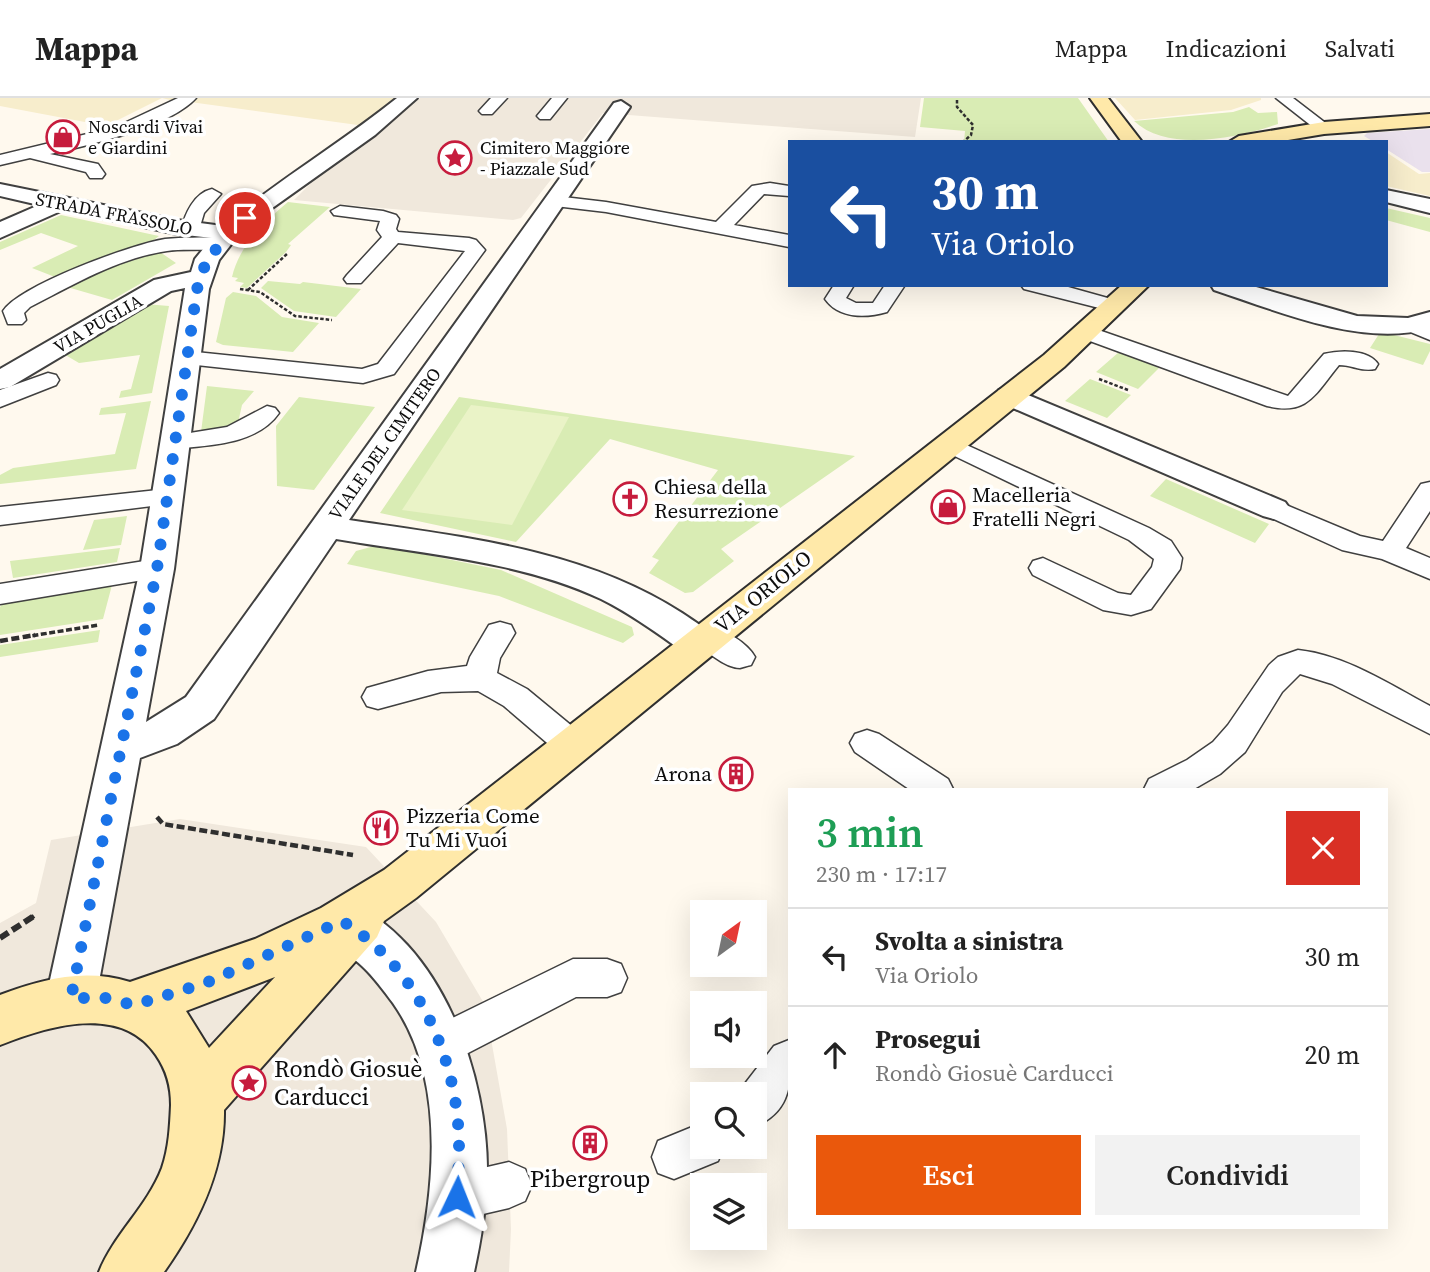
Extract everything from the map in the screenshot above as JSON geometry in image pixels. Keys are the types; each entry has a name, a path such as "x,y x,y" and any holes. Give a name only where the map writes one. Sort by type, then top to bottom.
{"street":[{"path":"71,998 157,569 199,283 207,259 224,238 270,199 368,131 408,98"},
{"path":"1099,98 1131,140"},
{"name":"VIALE DEL CIMITERO","path":"121,746 155,738 184,722 200,708 621,107"},
{"path":"1116,120 1141,140"},
{"path":"1252,140 1316,129 1430,120"},
{"path":"1283,140 1316,129"},
{"name":"STRADA FRASSOLO","path":"0,190 224,238"},
{"path":"1388,196 1430,206"},
{"path":"0,231 60,203"},
{"name":"VIA PUGLIA","path":"0,381 163,285 199,283"},
{"path":"1238,287 1351,322 1391,328 1425,326"},
{"name":"VIA ORIOLO","path":"199,1098 349,925 1009,396 1087,332 1129,292"},
{"path":"1009,396 1273,509"},
{"path":"327,527 504,556 599,584 704,640"},
{"path":"349,925 382,951 405,979 425,1010 441,1046 452,1092 459,1142 457,1197 445,1272"},
{"name":"VIA ORIOLO","path":"134,1005 206,983 349,925"},
{"path":"0,1020 20,1010 71,998 105,998 134,1005 166,1026 189,1056 199,1098 197,1137 184,1182 162,1226 128,1272"}],"lane":[{"path":"0,160 120,131 153,119 189,98"},
{"path":"487,111 499,98"},
{"path":"545,116 560,98"},
{"path":"1283,98 1316,129"},
{"path":"26,154 92,168 96,174"},
{"path":"721,228 758,190 770,188 788,191"},
{"path":"190,230 195,212 212,194"},
{"path":"555,201 606,207 788,241"},
{"path":"187,358 363,376 386,369 475,250 469,244 393,237 386,230 390,219 340,211"},
{"path":"354,279 393,237"},
{"path":"15,320 13,311 23,303 105,262 164,245 224,238"},
{"path":"843,287 835,299 842,306 866,311 880,308 894,287"},
{"path":"1040,287 1086,297 1129,292"},
{"path":"1087,332 1275,401 1290,403 1298,400 1332,359 1349,358 1367,364"},
{"path":"0,400 17,390 48,380"},
{"path":"174,442 240,432 254,426 267,413"},
{"path":"948,444 1139,534 1161,548 1168,558 1166,569 1141,602 1131,605 1113,603 1043,568"},
{"path":"1390,552 1430,490"},
{"path":"0,516 167,497"},
{"path":"1273,509 1352,543 1390,552 1430,569"},
{"path":"0,594 157,569"},
{"path":"480,679 485,657 500,633"},
{"path":"704,640 740,657"},
{"path":"1163,788 1206,767 1233,743 1284,667 1300,661 1321,666 1430,720"},
{"path":"377,697 453,679 480,679 507,692 572,745"},
{"path":"867,743 934,788"},
{"path":"441,1046 573,978 607,978"},
{"path":"767,1089 788,1062"},
{"path":"457,1197 509,1185"}],"path":[{"path":"957,100 957,107 973,124 971,135 965,140"},
{"path":"248,290 288,253"},
{"path":"199,283 260,292 295,316 332,320"},
{"path":"0,640 105,624"},
{"path":"154,814 163,824 359,856"}],"shaded area":[{"path":"0,98 162,98 106,126 0,106"},
{"path":"196,98 395,98 365,126 190,102"},
{"name":"Cimitero Maggiore - Piazzale Sud","path":"420,98 921,98 915,137 603,113 521,218 513,220 294,200 314,180"},
{"path":"1115,98 1261,100 1231,110 1135,120"},
{"path":"1430,129 1430,172 1422,172 1388,150 1388,140 1371,140 1364,136 1367,133"},
{"path":"1388,153 1419,174 1430,173 1430,196 1388,186"},
{"name":"Rondò Giosuè Carducci","path":"180,819 366,847 436,922 485,1005 507,1129 511,1229 509,1272 0,1272 0,923 36,903 51,840"}],"green space":[{"path":"924,98 1078,98 1108,140 964,140 965,131 920,127"},
{"path":"1249,107 1258,113 1277,112 1278,124 1223,138 1184,140 1148,131 1134,121 1233,112"},
{"path":"288,202 330,207 288,244 291,245 286,252 247,288 240,287 244,283 235,281 238,278 232,277 240,255 262,226"},
{"path":"1388,208 1430,218 1430,232 1388,221"},
{"path":"61,215 159,236 150,243 113,253 55,277 32,268 78,246 41,233 0,250 0,242"},
{"path":"160,252 176,263 112,300 67,287 86,275"},
{"path":"268,281 361,289 336,317 294,311 261,288"},
{"path":"233,292 256,296 282,317 319,323 293,352 223,345 216,342 226,298"},
{"path":"145,304 169,306 152,393 119,398 121,391 131,389 140,355 79,363 62,353"},
{"path":"1386,333 1430,344 1430,351 1423,365 1370,348 1379,334"},
{"path":"1119,352 1159,368 1138,389 1096,372"},
{"path":"1090,379 1131,395 1107,418 1065,401"},
{"path":"207,386 254,391 242,405 238,423 233,427 201,432"},
{"path":"299,397 375,407 314,490 277,486 276,426"},
{"path":"459,397 855,456 721,549 734,561 693,592 685,593 649,573 659,560 652,557 718,470 610,439 516,542 380,513"},
{"path":"151,401 136,469 0,484 0,475 13,468 115,454 126,413 99,415 101,408"},
{"path":"471,405 569,417 512,525 402,510"},
{"path":"1166,479 1269,524 1255,543 1150,496"},
{"path":"127,516 121,545 83,550 94,520"},
{"path":"378,545 501,570 632,627 634,635 623,643 499,596 347,564 356,551"},
{"path":"120,548 117,562 13,578 10,561"},
{"path":"112,585 103,619 0,635 0,607 5,601"},
{"path":"100,630 98,642 0,657 0,645"}],"place":[{"name":"Noscardi Vivai e Giardini","path":"63,137"},
{"name":"Cimitero Maggiore - Piazzale Sud","path":"455,158"},
{"name":"Chiesa della Resurrezione","path":"630,499"},
{"name":"Macelleria Fratelli Negri","path":"948,507"},
{"name":"Arona","path":"736,774"},
{"name":"Pizzeria Come Tu Mi Vuoi","path":"381,828"},
{"name":"Rondò Giosuè Carducci","path":"249,1083"},
{"name":"Pibergroup","path":"590,1143"}],"route":[{"path":"245,218 228,233 207,259 197,289 157,569 71,998 105,998 134,1005 206,983 277,953 342,921 382,951 405,979 425,1010 441,1046 452,1092 459,1142 457,1197"}]}
